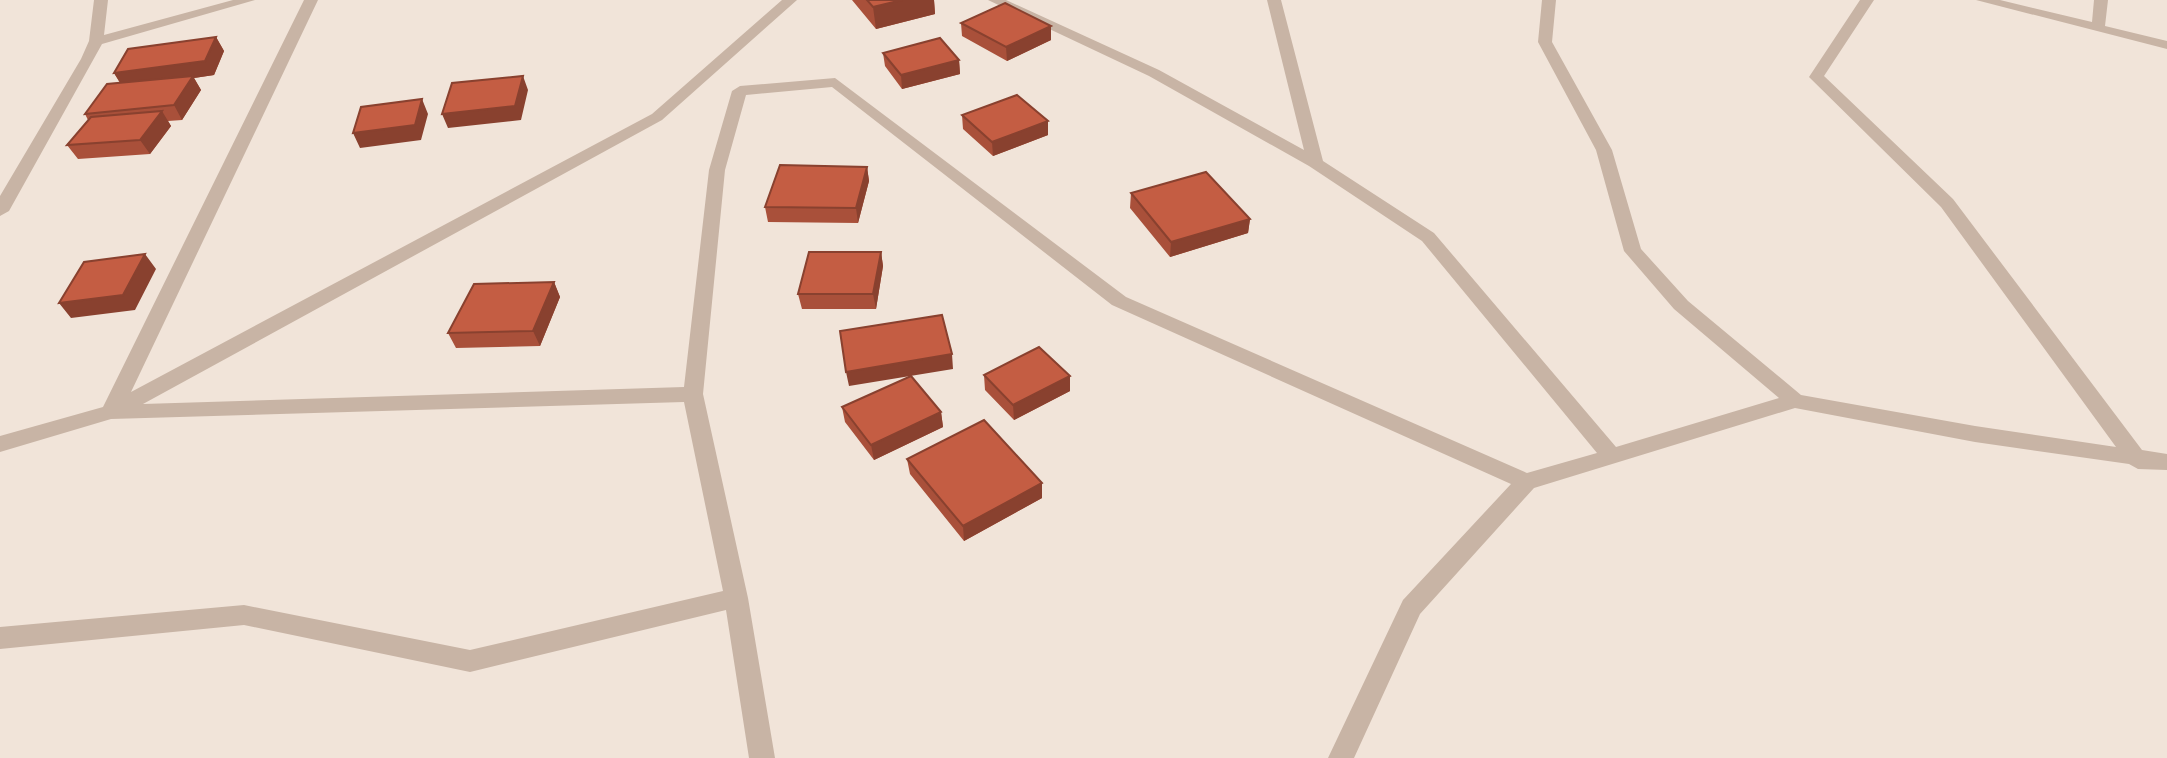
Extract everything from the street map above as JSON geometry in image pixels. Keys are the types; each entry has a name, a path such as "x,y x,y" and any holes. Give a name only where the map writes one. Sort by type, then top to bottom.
{"street":[{"path":"0,211 96,41 101,0"},
{"path":"96,41 248,0"},
{"path":"111,412 311,0"},
{"path":"0,444 111,412 657,117 790,0"},
{"path":"995,0 1154,73 1315,163 1428,237 1612,456"},
{"path":"1274,0 1315,163"},
{"path":"1549,0 1545,42 1604,150 1633,251 1681,305 1795,401"},
{"path":"1867,0 1816,77 1947,203 2138,461"},
{"path":"1983,0 2167,45"},
{"path":"2098,28 2101,0"},
{"path":"762,758 736,598 693,394 717,170 740,91 835,82 1119,301 1526,482"},
{"path":"111,412 693,394"},
{"path":"1341,758 1411,607 1526,482 1795,401 2138,461 2167,462"},
{"path":"0,638 244,615 470,661 736,598"}],"building":[{"path":"867,0 902,0 873,7"},
{"path":"1005,3 1051,26 1006,47 961,23"},
{"path":"216,37 205,61 114,73 128,49"},
{"path":"940,38 959,60 901,75 883,53"},
{"path":"193,76 174,105 85,114 107,84"},
{"path":"523,76 515,106 442,114 452,83"},
{"path":"1017,95 1048,121 992,142 962,115"},
{"path":"422,99 415,125 353,133 361,107"},
{"path":"162,111 140,140 67,145 91,117"},
{"path":"780,165 867,167 856,208 765,207"},
{"path":"1206,172 1250,219 1171,242 1131,193"},
{"path":"809,252 881,252 873,294 798,294"},
{"path":"145,254 123,295 59,303 84,262"},
{"path":"554,282 533,331 448,333 474,284"},
{"path":"942,315 952,354 846,372 840,331"},
{"path":"1039,347 1070,376 1013,405 984,375"},
{"path":"911,376 941,412 871,445 842,407"},
{"path":"984,420 1042,483 963,526 907,459"}]}
